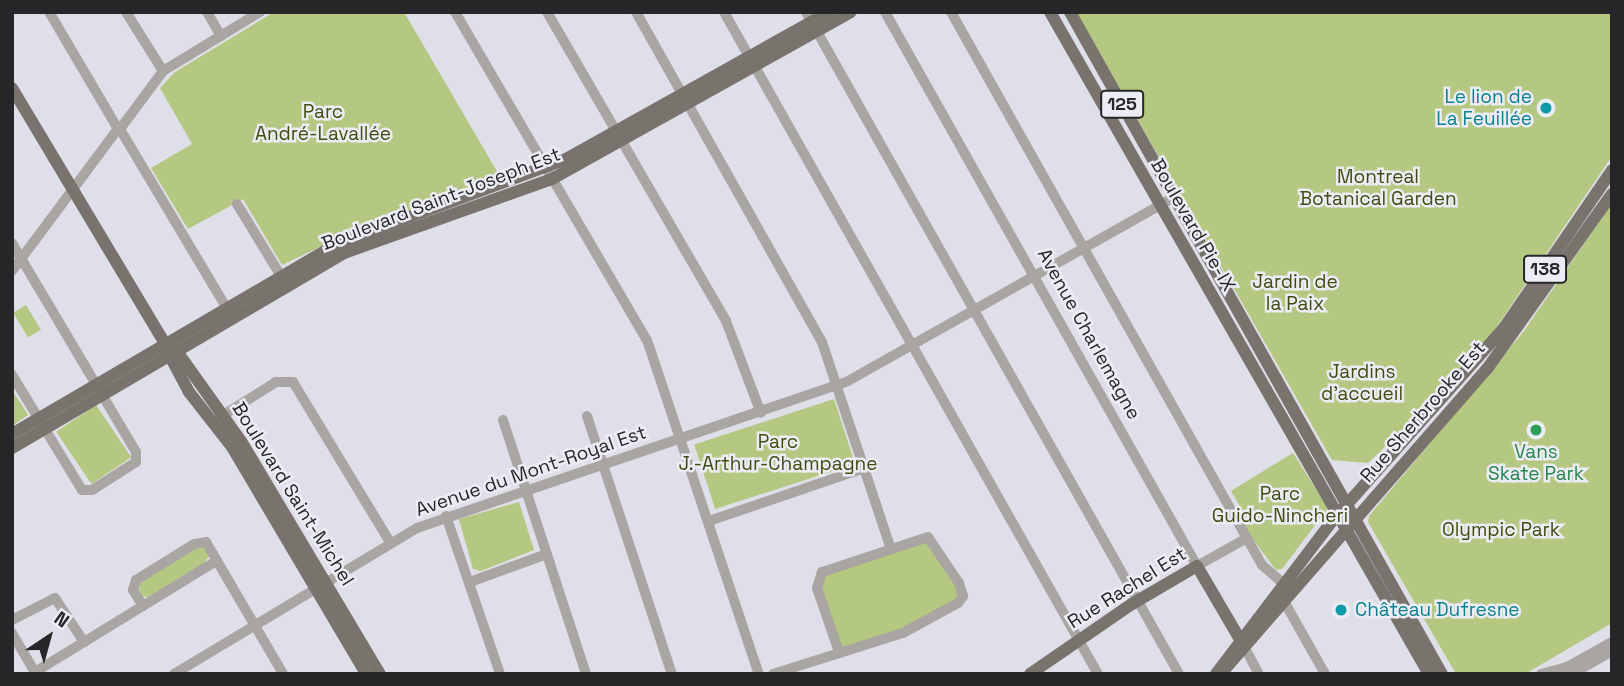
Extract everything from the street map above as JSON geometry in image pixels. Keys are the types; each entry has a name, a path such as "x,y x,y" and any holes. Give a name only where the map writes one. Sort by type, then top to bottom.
{"main road":[{"name":"Boulevard Saint-Joseph Est","path":"12,448 42,424 99,389 164,342 229,311 283,280 344,253 549,174 619,138 752,62 830,12"},
{"name":"Boulevard Saint-Joseph Est","path":"811,22 851,12"},
{"name":"Boulevard Pie-IX","path":"1050,12 1336,516 1429,674"},
{"name":"Boulevard Pie-IX","path":"1070,12 1349,502 1442,674"},
{"name":"Boulevard Saint-Michel","path":"12,88 164,342 217,419 320,585 380,674"},
{"name":"Rue Sherbrooke Est","path":"1243,644 1283,583 1336,516 1504,328 1612,170"},
{"name":"Rue Sherbrooke Est","path":"1218,674 1243,644 1285,603 1522,325 1612,194"},
{"name":"Boulevard Saint-Joseph Est","path":"99,389 171,353 229,311"},
{"name":"Boulevard Saint-Joseph Est","path":"12,434 42,424"},
{"name":"Rue Rachel Est","path":"1030,674 1139,600 1197,566"},
{"name":"Avenue Charlemagne","path":"1197,566 1243,644"},
{"name":"Boulevard Saint-Michel","path":"320,585 366,674"}],"street":[{"path":"49,12 229,311"},
{"path":"126,12 163,71"},
{"path":"207,12 221,36"},
{"path":"12,271 163,71 260,12"},
{"path":"456,12 647,340 759,674"},
{"path":"547,12 725,319 761,413"},
{"path":"636,12 803,307 839,384 890,547"},
{"path":"724,12 1098,674"},
{"name":"Avenue Charlemagne","path":"885,12 1197,566"},
{"path":"951,12 1265,569 1283,583"},
{"path":"811,22 1179,674"},
{"name":"Avenue du Mont-Royal Est","path":"174,674 390,542 446,516 761,413 839,384 1174,197"},
{"path":"237,204 283,280"},
{"path":"12,243 138,458 92,490 80,487 12,375"},
{"path":"217,419 276,382 293,382 390,542"},
{"path":"587,416 672,674"},
{"path":"503,420 586,674"},
{"path":"709,521 865,468"},
{"path":"446,516 500,674"},
{"path":"773,674 922,625 963,596 928,537 829,568 818,580 839,652"},
{"name":"Rue Rachel Est","path":"1197,566 1247,538"},
{"path":"143,606 134,590 139,578 199,541 209,545 284,674"},
{"path":"470,582 547,554"},
{"path":"12,633 36,673 216,561"},
{"path":"12,620 52,597 84,642"},
{"path":"1285,603 1325,674"},
{"path":"1541,674 1555,672 1612,642"},
{"name":"Avenue Charlemagne","path":"1243,644 1259,674"},
{"path":"1572,674 1612,651"}],"green space":[{"name":"Parc André-Lavallée","path":"274,12 404,12 502,180 368,224 282,265 243,199 188,229 151,168 192,144 160,88 175,72"},
{"name":"Montreal Botanical Garden","path":"1076,12 1612,12 1612,156 1496,328 1441,394 1368,463 1332,460"},
{"name":"Olympic Park","path":"1612,203 1612,623 1525,674 1456,674 1368,522 1369,516 1524,331"},
{"path":"26,305 41,330 28,338 13,313"},
{"path":"12,390 28,415 12,426"},
{"name":"Parc J.-Arthur-Champagne","path":"834,399 855,464 715,509 694,444"},
{"path":"96,405 131,457 91,484 56,432"},
{"name":"Parc Guido-Nincheri","path":"1293,453 1328,508 1282,569 1276,570 1243,526 1249,522 1231,491"},
{"path":"519,502 534,550 481,571 473,569 459,519"},
{"path":"926,537 963,596 922,625 839,652 818,580 822,572"},
{"path":"205,547 210,555 204,563 148,597 140,596 139,584 192,548"}],"place":[{"name":"Le lion de La Feuillée","path":"1546,108"},
{"name":"Vans Skate Park","path":"1536,430"},
{"name":"Château Dufresne","path":"1341,610"}],"park label":[{"name":"Jardin de la Paix","path":"1295,293"},
{"name":"Jardins d'accueil","path":"1362,383"}]}
